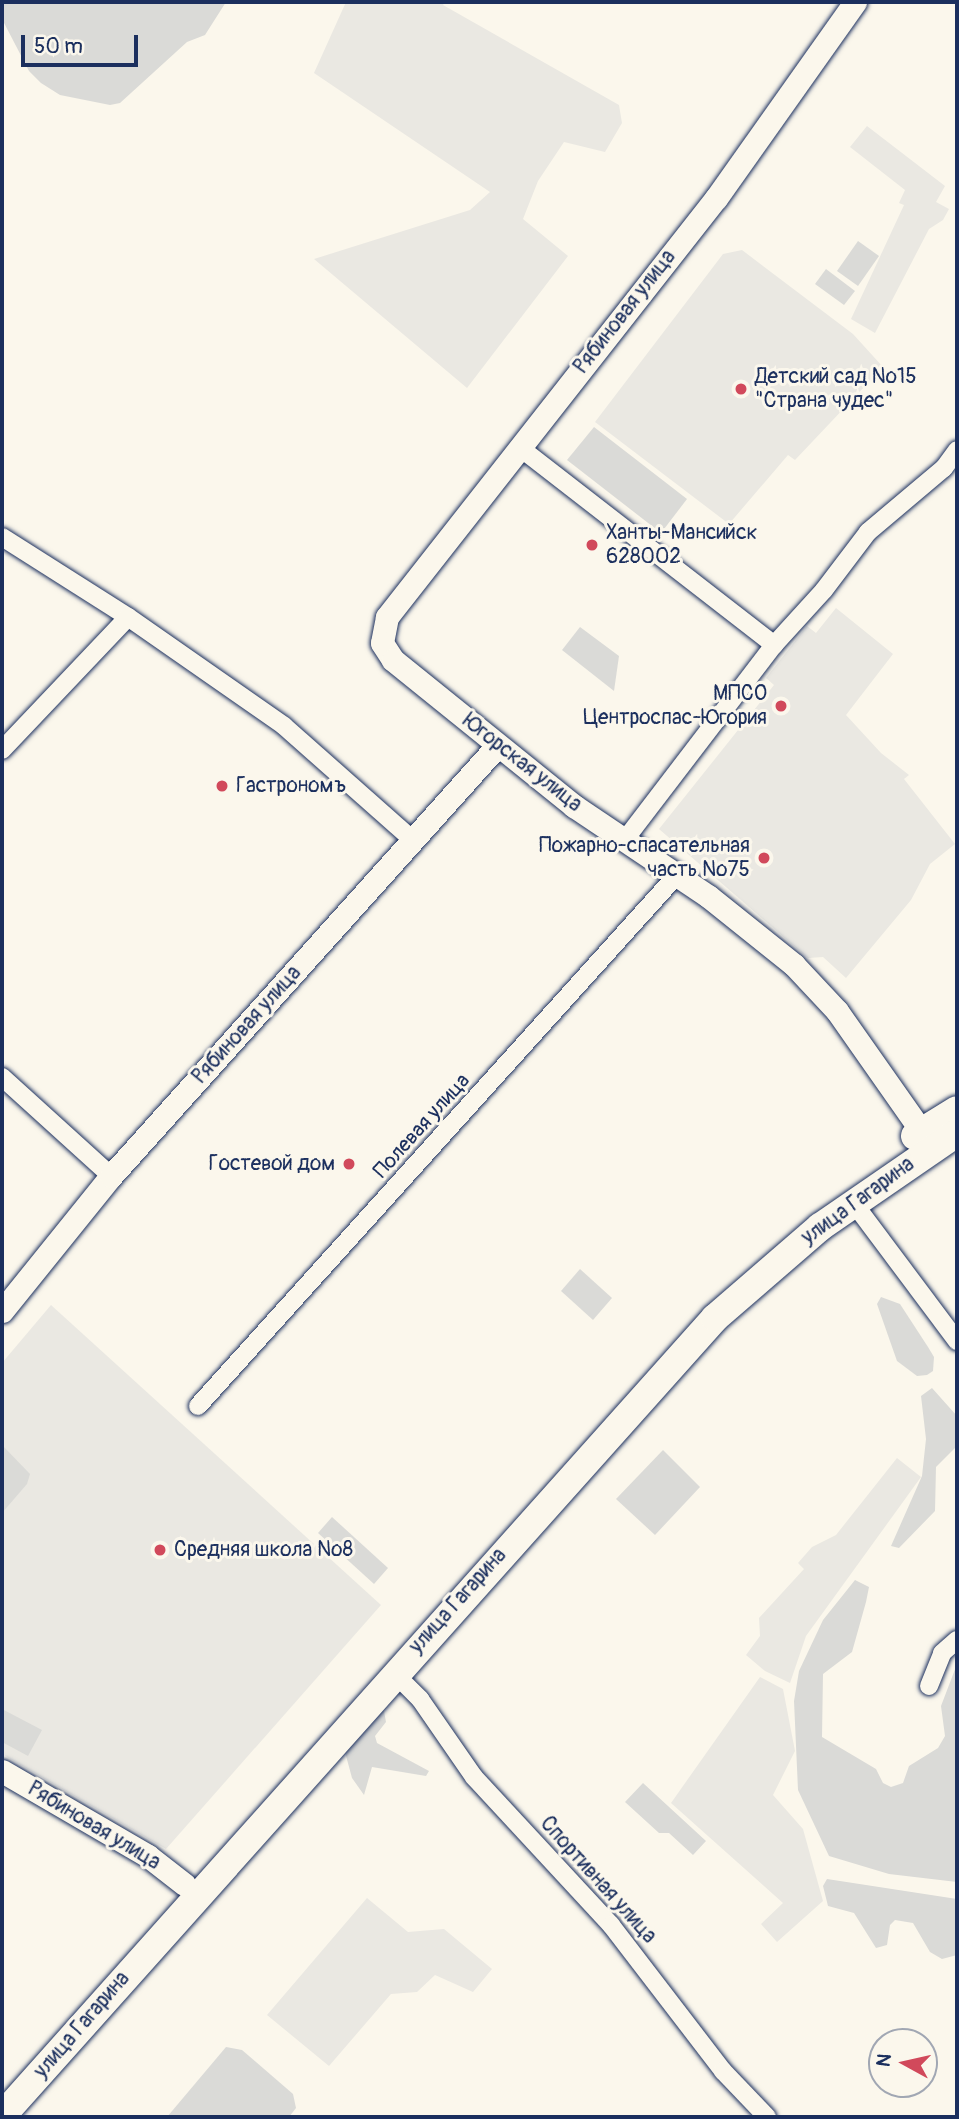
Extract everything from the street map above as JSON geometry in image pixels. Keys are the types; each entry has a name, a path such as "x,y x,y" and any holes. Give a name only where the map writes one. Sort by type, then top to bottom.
{"main road":[{"name":"улица Гагарина","path":"2,2116 102,1989 740,1270 927,1140 957,1110"},
{"name":"улица Гагарина","path":"927,1140 957,1133"},
{"name":"улица Гагарина","path":"2,2089 102,1989"}],"street":[{"name":"Рябиновая улица","path":"387,617 716,198 855,2"},
{"path":"519,447 774,645"},
{"path":"624,841 774,645 878,520 944,468 957,450"},
{"path":"2,537 128,617 284,726 413,840"},
{"path":"2,750 128,617"},
{"name":"Югорская улица","path":"387,617 382,643 393,660 498,745 624,841 677,875 783,955 818,988 927,1140"},
{"name":"Рябиновая улица","path":"2,1311 111,1176 498,745"},
{"name":"Полевая улица","path":"198,1406 677,875"},
{"path":"2,1077 111,1176"},
{"path":"848,1194 957,1341"},
{"path":"929,1685 942,1653 957,1640"},
{"name":"Спортивная улица","path":"388,1667 420,1699 482,1787 618,1933 723,2071 767,2117"},
{"name":"Рябиновая улица","path":"2,1771 148,1856 191,1890"}],"shaded area":[{"path":"2,2 226,2 205,35 187,42 120,103 110,105 60,95 41,83 29,71 2,19"},
{"path":"346,2 445,2 443,5 619,105 622,123 605,152 564,142 538,181 523,219 568,256 467,388 314,259 470,210 490,192 314,73"},
{"path":"867,126 945,186 936,202 949,209 943,220 929,229 875,333 851,319 904,205 899,203 905,190 850,147"},
{"path":"858,241 879,256 858,286 837,271"},
{"name":"Детский сад №15 \"Страна чудес\"","path":"742,250 853,334 883,367 795,460 788,455 729,524 595,422 723,254"},
{"path":"826,269 855,291 844,305 815,284"},
{"path":"594,427 687,499 661,533 567,460"},
{"path":"836,608 893,654 846,715 881,753 909,775 904,779 955,844 930,864 911,900 846,978 823,957 808,958 659,829 774,685 766,678 807,626 816,633"},
{"path":"580,627 619,656 614,691 562,650"},
{"path":"580,1269 612,1298 593,1320 561,1291"},
{"path":"881,1297 900,1304 934,1357 933,1371 927,1375 917,1376 897,1361 877,1304"},
{"name":"Средняя школа №8","path":"51,1305 381,1605 166,1849 2,1754 2,1363"},
{"path":"932,1388 957,1416 957,1446 936,1467 935,1511 899,1548 891,1546 922,1476 926,1439 921,1396"},
{"path":"2,1445 30,1474 27,1484 2,1513"},
{"path":"663,1450 700,1487 655,1535 616,1499"},
{"path":"897,1458 921,1477 806,1636 790,1683 765,1671 746,1655 760,1636 759,1618 804,1569 798,1563 812,1547 836,1535"},
{"path":"332,1517 388,1568 374,1584 318,1533"},
{"path":"855,1580 869,1587 866,1602 852,1652 823,1674 822,1737 876,1769 883,1783 891,1787 903,1783 909,1766 938,1748 945,1736 941,1706 957,1664 957,1882 889,1874 829,1856 798,1790 794,1701 799,1671 823,1620"},
{"path":"760,1677 783,1689 795,1751 773,1795 803,1829 823,1901 777,1942 761,1924 783,1903 671,1803"},
{"path":"2,1709 42,1730 28,1756 2,1742"},
{"path":"384,1711 386,1722 375,1736 377,1743 429,1771 426,1776 372,1767 364,1795 352,1778 345,1752 378,1712"},
{"path":"643,1783 706,1841 693,1855 669,1833 659,1833 625,1802"},
{"path":"827,1879 957,1899 957,1955 942,1959 930,1952 913,1923 895,1920 890,1925 887,1945 876,1948 854,1913 828,1906 823,1886"},
{"path":"367,1898 408,1932 444,1929 492,1969 473,1992 435,1975 417,1992 391,1994 329,2066 267,2015"},
{"path":"226,2047 242,2050 293,2094 296,2108 289,2117 167,2117"}],"place":[{"name":"Детский сад №15 \"Страна чудес\"","path":"741,389"},
{"name":"Ханты-Мансийск 628002","path":"592,545"},
{"name":"МПСО Центроспас-Югория","path":"781,706"},
{"name":"Гастрономъ","path":"222,786"},
{"name":"Пожарно-спасательная часть №75","path":"764,858"},
{"name":"Гостевой дом","path":"349,1164"},
{"name":"Средняя школа №8","path":"160,1550"}]}
